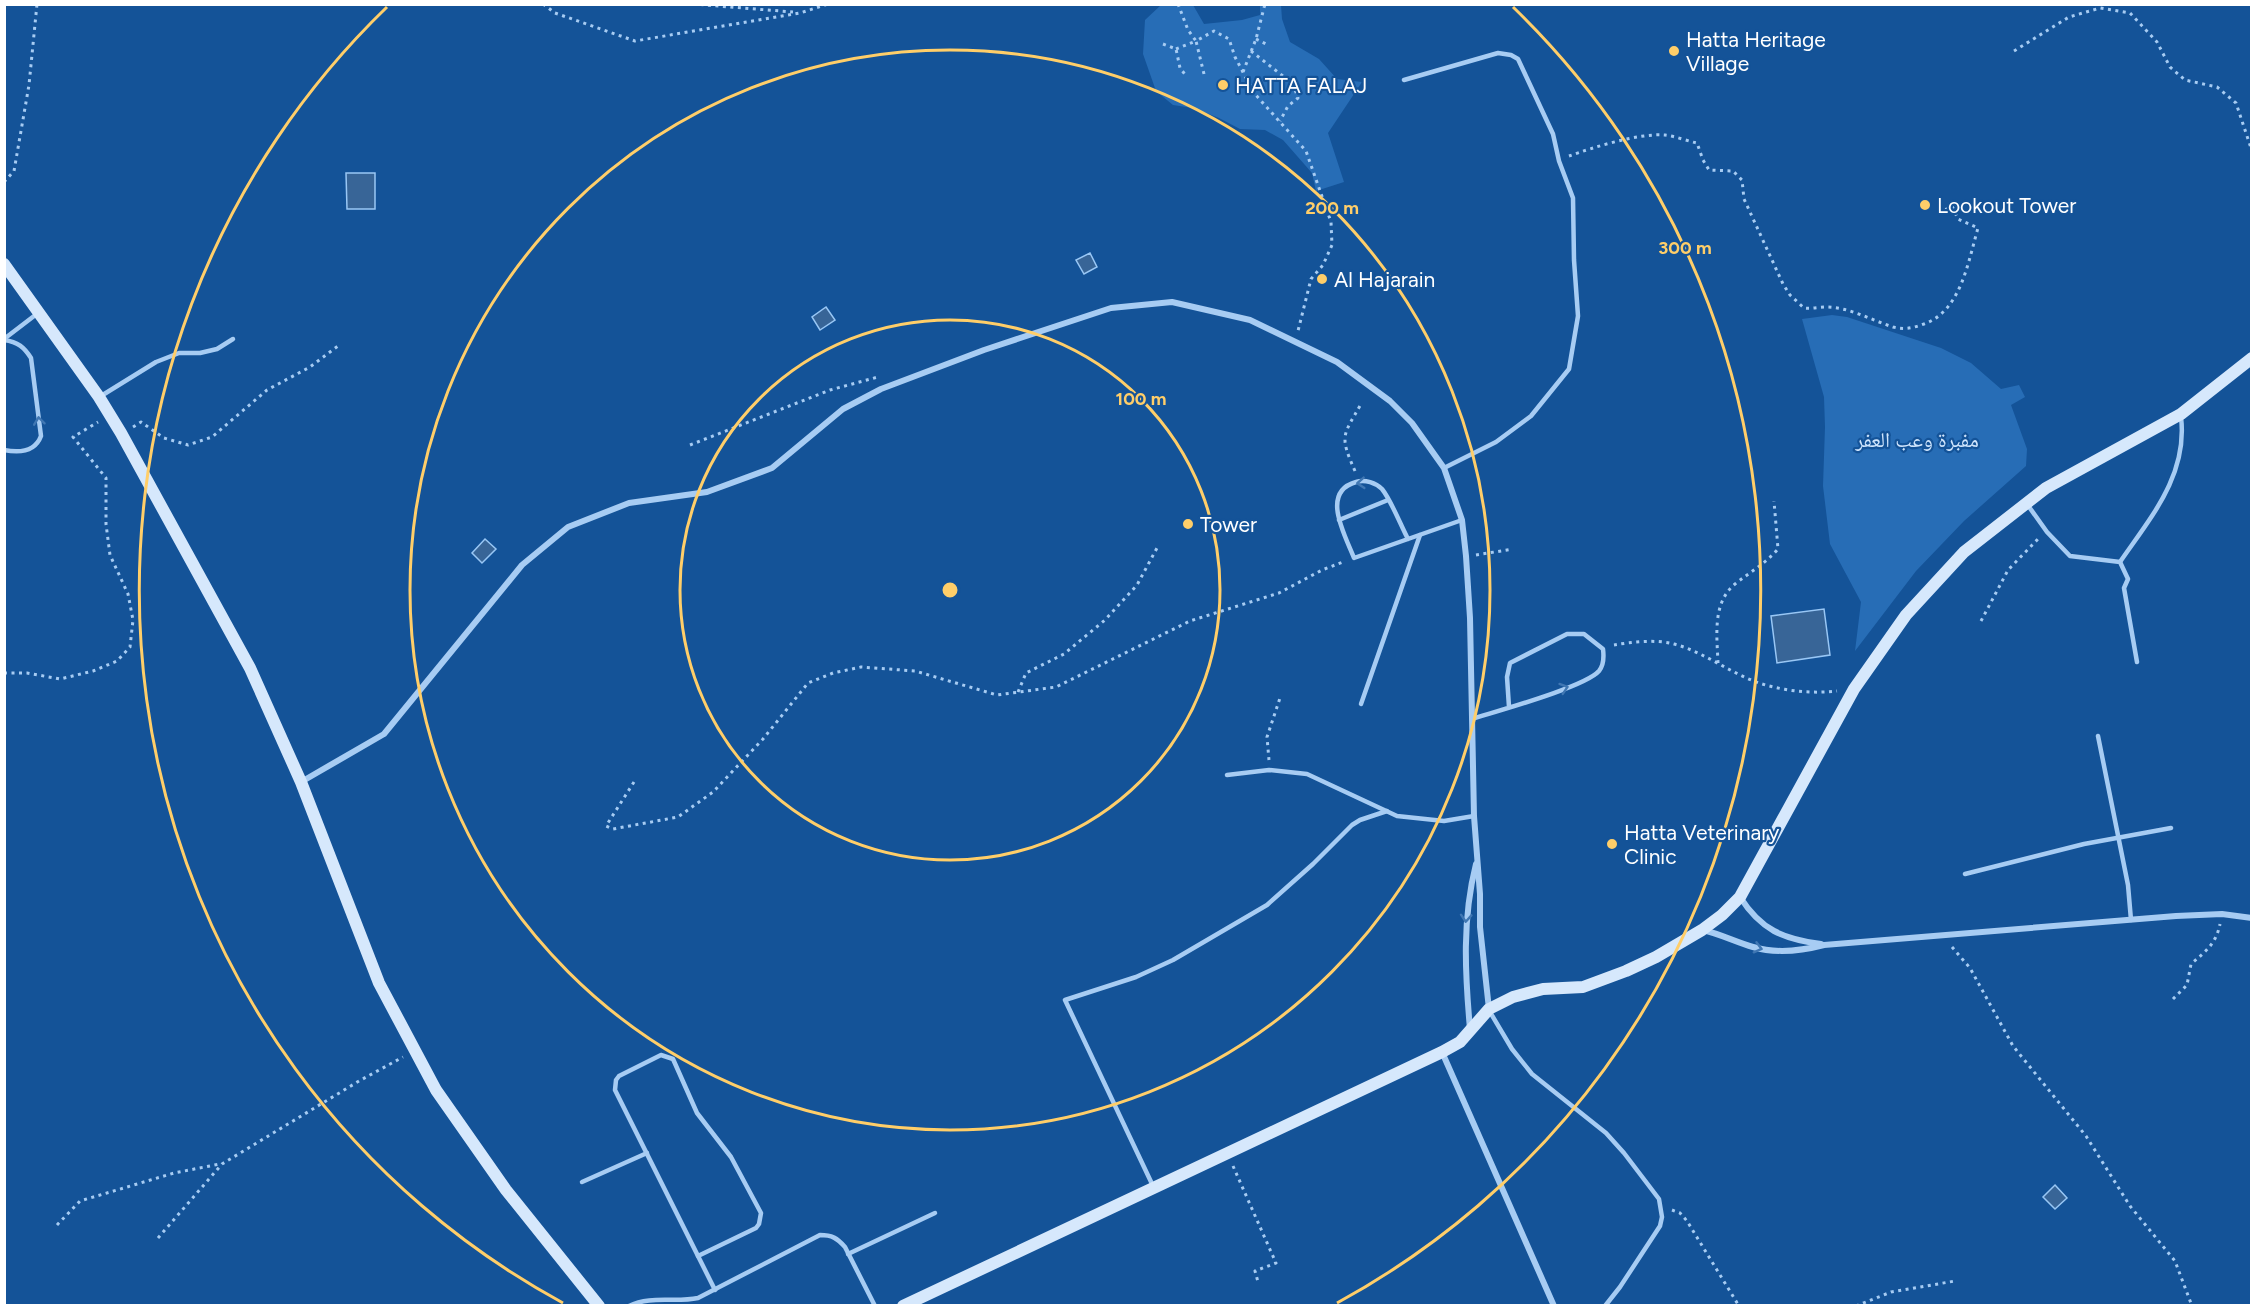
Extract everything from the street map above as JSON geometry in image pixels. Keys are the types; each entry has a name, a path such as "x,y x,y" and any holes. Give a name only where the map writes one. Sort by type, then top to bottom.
{"main road":[{"path":"4,264 99,397 121,433 250,668 301,782 379,983 436,1090 506,1190 599,1305"},
{"path":"903,1305 1442,1052 1461,1042 1489,1009 1513,997 1543,989 1583,987 1598,982 1656,957 1702,930 1740,897 1854,689 1906,615 1964,552 2046,488 2181,414 2252,358"}],"street":[{"path":"301,782 384,734 522,565 568,527 629,503 706,492 772,468 843,409 896,384 984,350 1111,308 1172,302 1250,320 1337,362 1390,401 1412,423 1444,468 1462,520 1466,556 1470,618 1476,860 1484,977 1489,1009"},
{"path":"1470,1033 1465,940 1469,890 1476,860"},
{"path":"1740,897 1755,916 1774,931 1796,941 1824,945"},
{"path":"1702,930 1769,951 1804,950 1824,945 1940,934 2131,920 2222,914 2252,918"},
{"path":"1442,1052 1554,1305"}],"lane":[{"path":"1404,80 1498,53 1518,58 1553,134 1559,161 1573,198 1578,316 1569,369 1531,416 1496,442 1444,468"},
{"path":"4,339 38,312"},
{"path":"4,339 15,342 25,349 31,358 41,436 38,443 27,450 4,450"},
{"path":"99,397 156,362 179,353 200,353 217,349 233,339"},
{"path":"2120,562 2169,489 2182,452 2181,414"},
{"path":"1408,539 1382,489 1371,482 1359,481 1347,485 1339,495 1336,508 1354,558 1420,535 1462,520"},
{"path":"1339,520 1388,500"},
{"path":"2027,503 2047,532 2070,556 2120,562"},
{"path":"1361,704 1420,535"},
{"path":"2120,562 2128,579 2124,588 2137,662"},
{"path":"1472,719 1509,707 1586,681 1600,670 1604,659 1603,649 1584,634 1567,634 1510,663 1507,677 1509,707"},
{"path":"2098,736 2128,885 2131,920"},
{"path":"1227,775 1269,770 1307,774 1397,816 1444,821 1474,816"},
{"path":"1154,1187 1065,1000 1136,976 1173,960 1252,915 1281,895 1352,825 1387,811"},
{"path":"1965,874 2171,828"},
{"path":"1489,1009 1512,1049 1532,1074 1605,1133 1624,1153 1655,1193 1662,1206 1660,1226 1620,1287 1605,1305"},
{"path":"698,1256 756,1228 759,1224 760,1213 731,1157 697,1113 673,1059 665,1055 619,1076 615,1085 617,1094 647,1153 698,1256 715,1290"},
{"path":"582,1182 647,1153"},
{"path":"848,1254 935,1213"},
{"path":"629,1305 650,1299 686,1300 715,1290 820,1235 830,1235 839,1239 875,1305"}],"path":[{"path":"4,182 14,171 26,107 37,4"},
{"path":"543,4 555,13 635,41 800,13 828,4"},
{"path":"693,4 800,13"},
{"path":"1178,4 1188,30 1196,41 1204,74"},
{"path":"1243,72 1256,39 1265,4"},
{"path":"2014,51 2069,17 2100,8 2130,13 2157,42 2170,67 2185,80 2217,87 2236,103 2252,151"},
{"path":"1163,44 1176,49 1214,31 1229,39 1254,93 1306,152 1330,222 1332,245 1323,266 1311,279 1295,342"},
{"path":"1256,39 1266,44"},
{"path":"1176,49 1179,68 1187,77"},
{"path":"1251,51 1293,84 1298,98 1288,106 1280,121"},
{"path":"1559,161 1593,147 1650,135 1667,135 1697,143 1709,170 1733,171 1742,180 1744,199 1765,248 1790,295 1804,308 1826,307 1845,310 1895,327 1909,329 1935,320 1952,304 1964,276 1978,228 1958,219 1952,206 1936,215"},
{"path":"121,433 141,422 164,438 188,445 212,437 267,390 310,367 338,346"},
{"path":"690,445 830,390 884,376 896,384"},
{"path":"1359,481 1343,439 1361,404"},
{"path":"4,673 27,673 60,679 93,671 117,661 130,647 133,620 128,594 110,555 106,524 106,478 73,437 110,415"},
{"path":"1718,663 1717,631 1720,602 1733,585 1767,562 1778,549 1774,501"},
{"path":"1981,621 2008,570 2031,545 2047,532"},
{"path":"1018,693 1026,673 1064,654 1105,620 1137,585 1157,548"},
{"path":"1466,556 1513,549"},
{"path":"634,782 606,826 613,829 678,817 713,792 763,739 808,684 833,674 861,667 915,671 998,695 1056,687 1190,621 1279,593 1322,570 1354,558"},
{"path":"1603,649 1615,644 1643,642 1673,644 1758,683 1812,694 1854,689"},
{"path":"1269,770 1267,737 1281,694"},
{"path":"2173,999 2187,985 2191,964 2210,949 2218,935 2222,914"},
{"path":"1940,934 1970,968 2013,1046 2086,1136 2130,1206 2175,1261 2192,1305"},
{"path":"158,1238 222,1164 359,1080 415,1050"},
{"path":"1228,1153 1276,1263 1255,1271 1258,1282"},
{"path":"57,1225 80,1201 174,1173 222,1164"},
{"path":"1662,1206 1680,1214 1688,1221 1739,1305"},
{"path":"1856,1305 1891,1292 1955,1281"}],"green space":[{"path":"1161,5 1193,5 1204,24 1242,20 1260,15 1260,5 1281,5 1282,19 1290,42 1319,59 1337,79 1362,82 1328,133 1344,182 1316,191 1312,173 1283,140 1265,130 1240,129 1193,108 1173,105 1156,91 1143,54 1145,20"},
{"name":"مفبرة وعب العفر","path":"1832,315 1847,317 1941,348 1971,363 2001,389 2019,385 2025,397 2011,405 2027,449 2026,466 1964,521 1916,571 1855,651 1861,602 1830,544 1823,486 1824,397 1802,319"}],"shaded area":[{"path":"346,173 375,173 375,209 347,209"},
{"path":"1090,253 1097,267 1084,274 1076,260"},
{"path":"826,307 835,320 820,330 812,317"},
{"path":"485,539 496,549 482,563 472,553"},
{"path":"1824,609 1830,655 1777,663 1771,616"},
{"path":"2055,1185 2067,1198 2055,1209 2043,1197"}],"place":[{"name":"Hatta Heritage Village","path":"1674,51"},
{"name":"HATTA FALAJ","path":"1223,85"},
{"name":"Lookout Tower","path":"1925,205"},
{"name":"Al Hajarain","path":"1322,279"},
{"name":"Tower","path":"1188,524"},
{"name":"Hatta Veterinary Clinic","path":"1612,844"}]}
